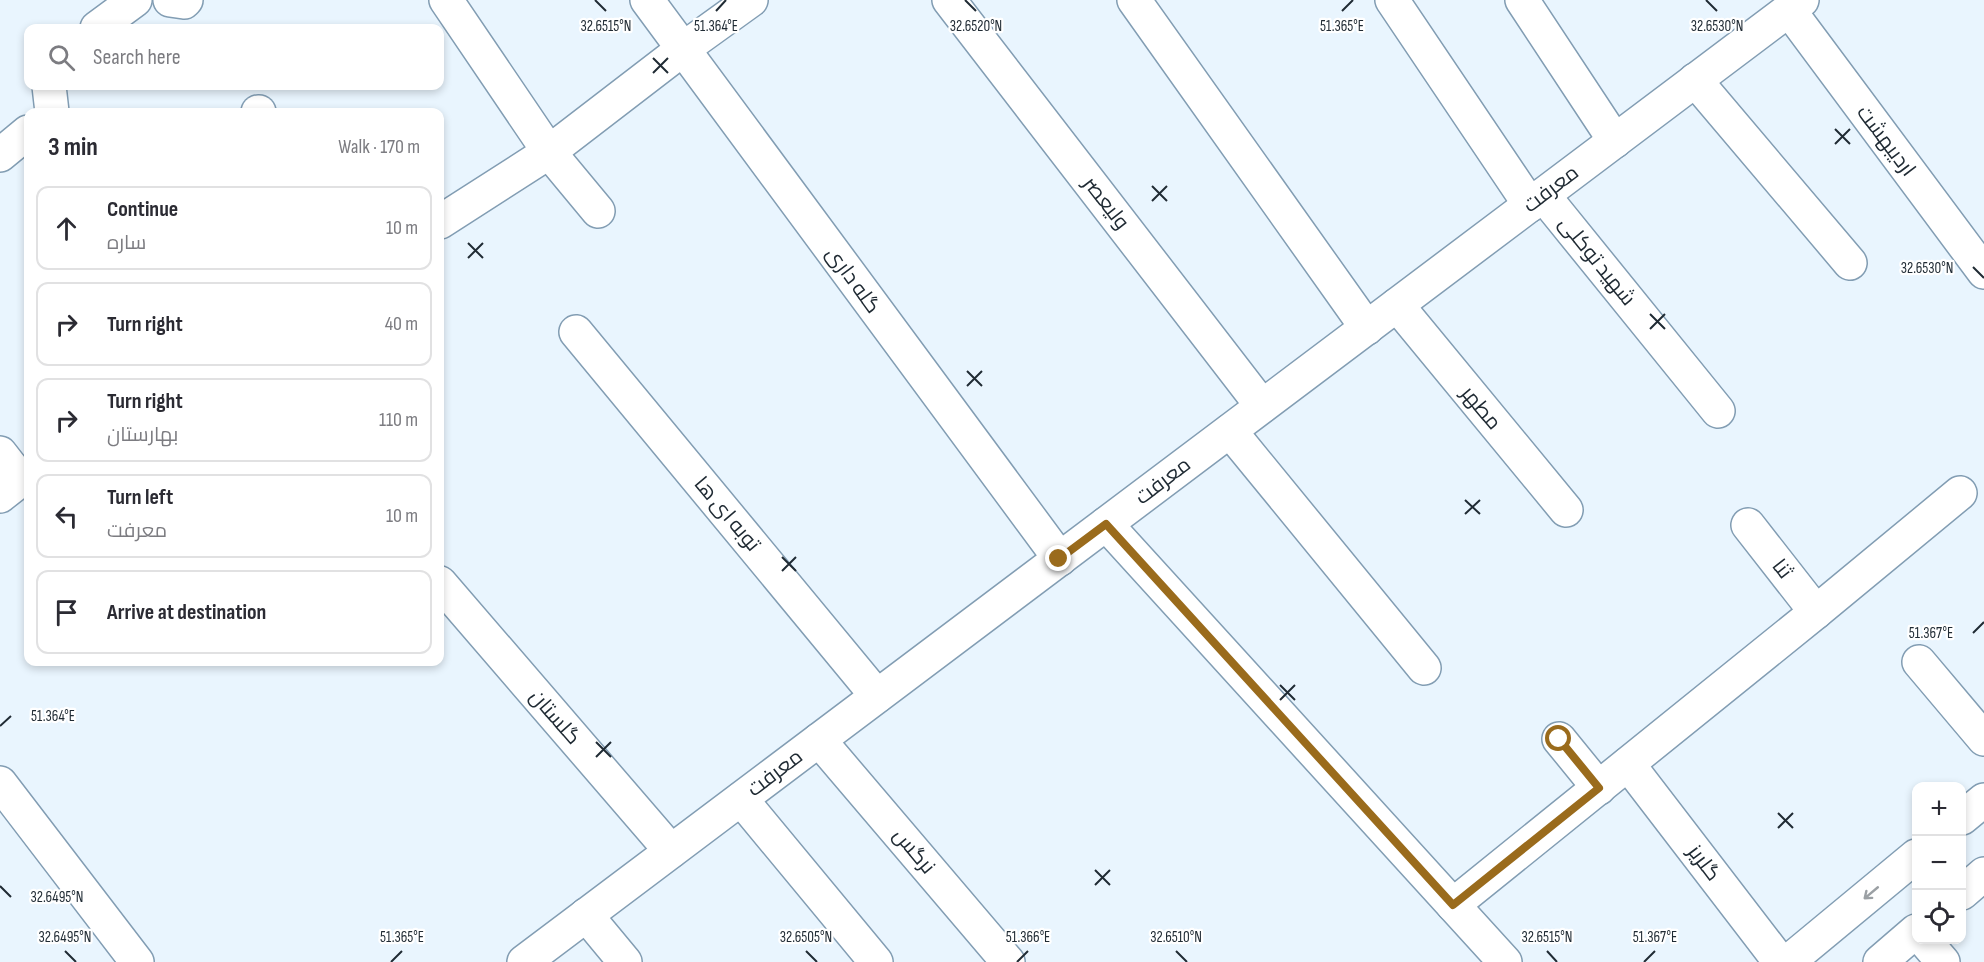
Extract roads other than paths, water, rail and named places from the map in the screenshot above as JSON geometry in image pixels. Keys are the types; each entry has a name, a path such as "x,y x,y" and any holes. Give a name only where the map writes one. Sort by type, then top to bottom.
{"street":[{"path":"102,24 135,0"},
{"path":"170,0 184,2 186,0"},
{"path":"446,0 549,152 598,211"},
{"name":"گله داری","path":"646,0 1059,559"},
{"path":"444,219 549,152 751,0"},
{"name":"ولیعصر","path":"949,0 1262,406"},
{"path":"1134,0 1367,328"},
{"name":"شهید توکلی","path":"1392,0 1537,200 1718,411"},
{"path":"1522,0 1615,141"},
{"name":"معرفت","path":"524,962 1615,141 1695,80 1782,8"},
{"name":"اردیبهشت","path":"1782,8 1984,272"},
{"path":"1695,80 1850,263"},
{"path":"49,90 52,108"},
{"path":"0,155 24,135"},
{"name":"مطهر","path":"1397,305 1566,510"},
{"name":"توبه ای ها","path":"576,332 877,696"},
{"path":"1230,431 1424,668"},
{"path":"0,453 17,483"},
{"path":"1453,905 1960,493"},
{"path":"1106,524 1505,962"},
{"name":"ثنا","path":"1748,525 1816,612"},
{"name":"گلستان","path":"444,588 671,851"},
{"path":"1919,662 1984,739"},
{"path":"1559,739 1599,788"},
{"name":"نرگس","path":"819,740 1008,962"},
{"name":"گلریز","path":"1628,764 1780,962"},
{"path":"0,783 137,962"},
{"path":"741,799 876,962"},
{"path":"1966,815 1984,800"},
{"path":"1788,962 1912,860"},
{"path":"1965,890 1984,874"},
{"path":"586,915 625,962"},
{"path":"1880,962 1912,935"},
{"path":"1928,944 1943,962"}]}
